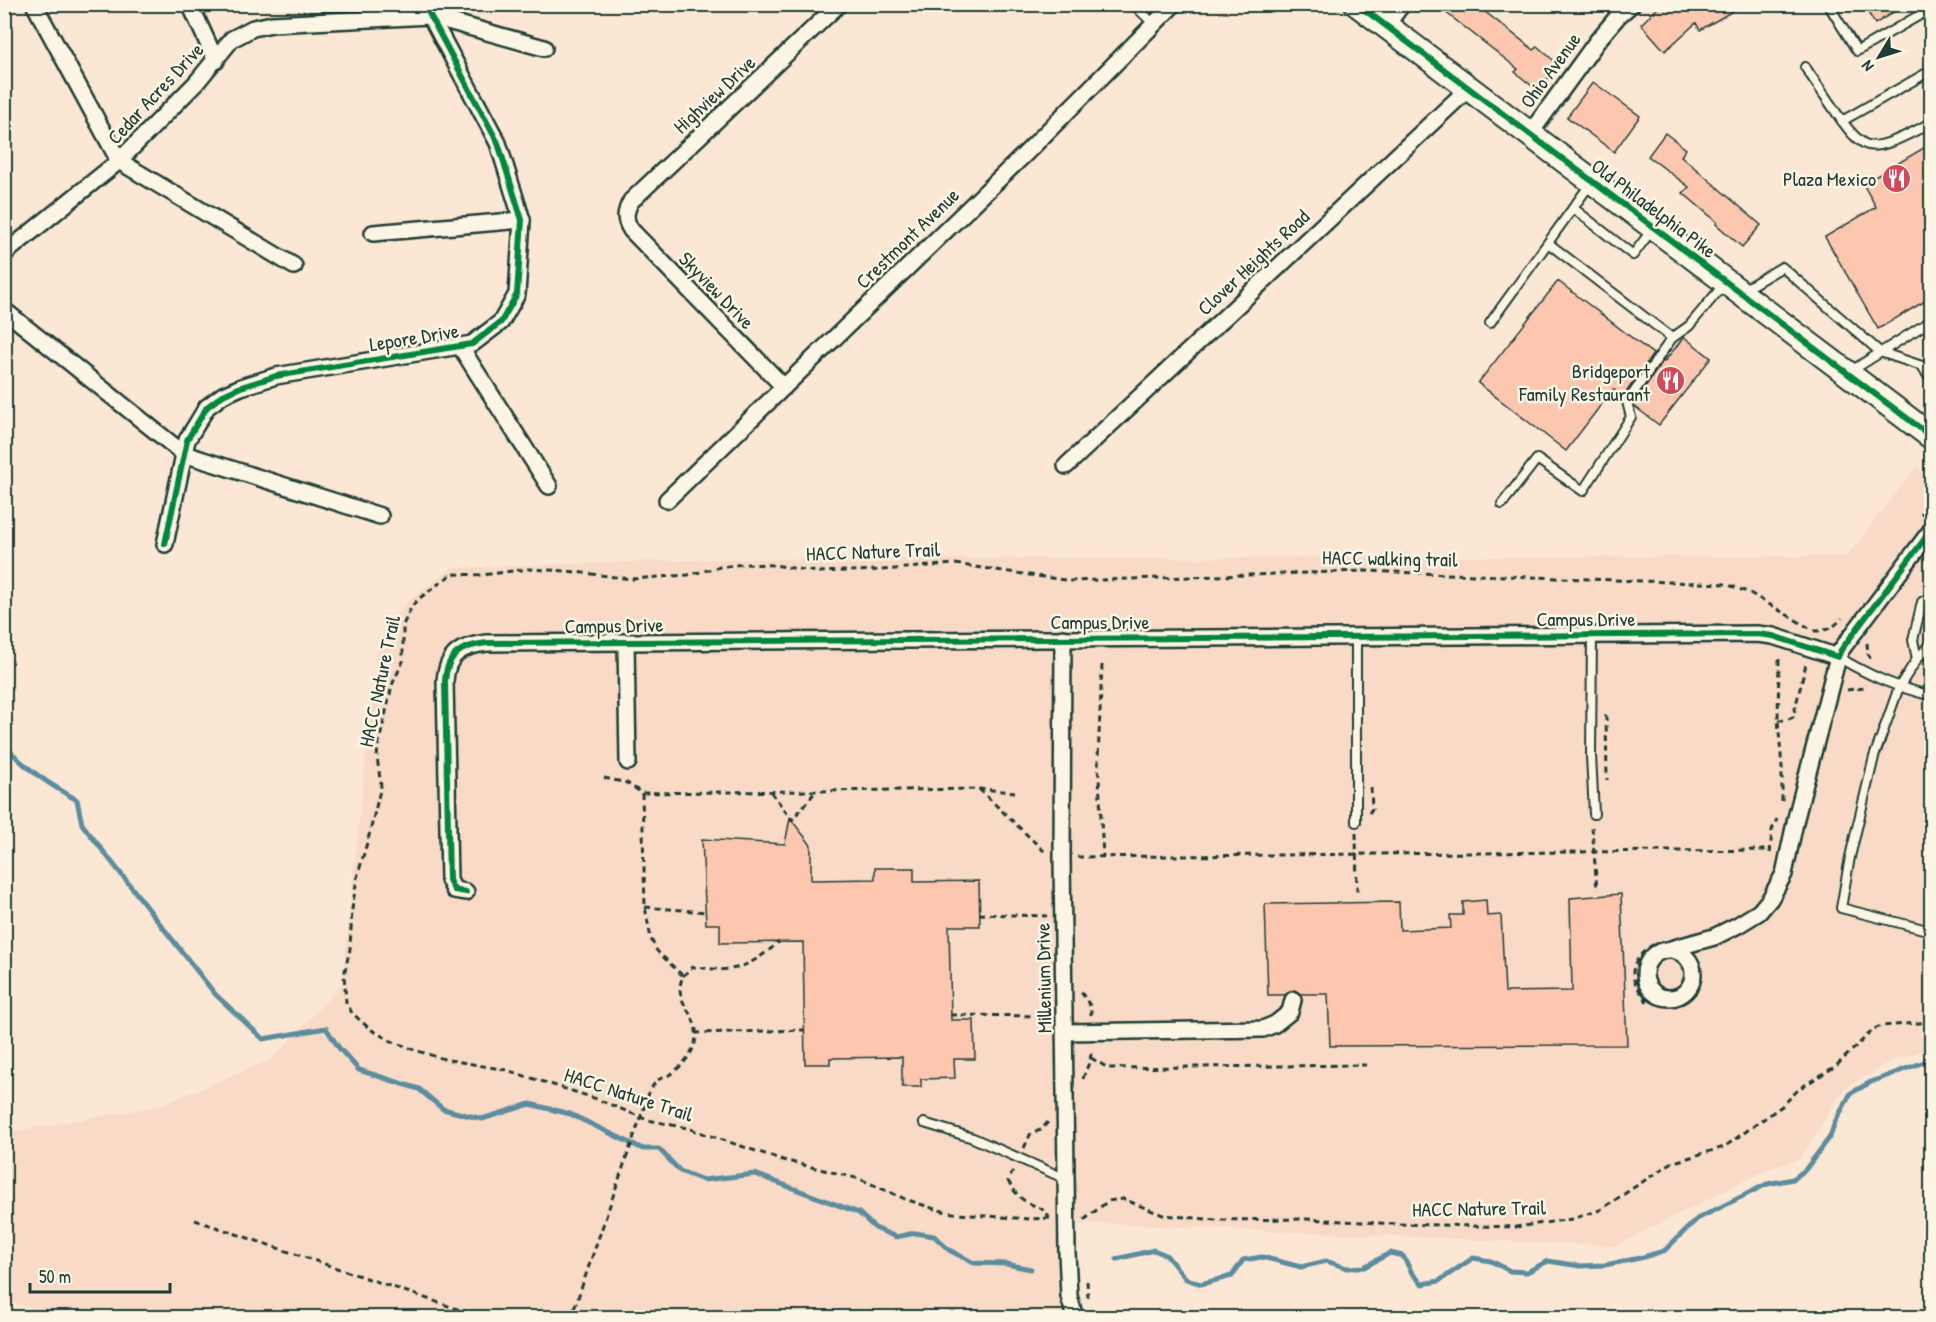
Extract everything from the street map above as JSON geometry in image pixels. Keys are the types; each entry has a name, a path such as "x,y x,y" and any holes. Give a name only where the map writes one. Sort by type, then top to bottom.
{"main road":[{"name":"Old Philadelphia Pike","path":"1357,4 1932,437"}],"street":[{"path":"34,4 119,161 294,266"},
{"path":"190,4 216,61"},
{"name":"Highview Drive","path":"625,218 631,201 839,4"},
{"name":"Crestmont Avenue","path":"667,500 1027,152 1174,4"},
{"path":"1386,26 1402,4"},
{"name":"Ohio Avenue","path":"1529,135 1598,40 1619,15 1632,4"},
{"name":"Cedar Acres Drive","path":"4,254 119,161 216,61 232,39 253,28 272,24 427,10 544,48"},
{"name":"Lepore Drive","path":"165,544 187,440 207,407 223,395 276,376 472,344 501,322 517,294 522,220 498,143 427,10"},
{"name":"Clover Heights Road","path":"1066,466 1468,89"},
{"name":"Skyview Drive","path":"625,218 631,230 784,387"},
{"path":"373,232 522,220"},
{"path":"4,310 184,454 380,516"},
{"path":"460,346 549,486"},
{"path":"1664,946 1714,937 1738,926 1759,912 1770,899 1784,874 1796,818 1838,657 1846,643 1932,530"},
{"name":"Campus Drive","path":"466,892 454,890 449,880 445,681 446,668 454,655 469,645 1064,638 1757,634 1773,636 1838,657"},
{"name":"Millenium Drive","path":"1064,638 1062,857 1069,1296 1075,1317"},
{"path":"626,642 627,762"},
{"path":"1065,1032 1263,1029 1275,1024 1290,1012 1293,1000"}],"lane":[{"path":"1133,4 1154,24"},
{"path":"1831,9 1857,51 1932,8"},
{"path":"1805,67 1851,133 1867,146 1881,146 1932,122"},
{"path":"1842,121 1932,70"},
{"path":"1490,323 1592,182"},
{"path":"1573,208 1633,255 1653,228"},
{"path":"1548,243 1672,338"},
{"path":"1502,504 1537,459 1583,490 1631,417 1627,402 1672,338 1733,287 1782,267 1880,352 1922,366 1932,382"},
{"path":"1847,373 1932,320"},
{"path":"1917,659 1913,640 1922,602 1932,596"},
{"path":"1592,635 1591,756 1594,814"},
{"path":"1356,636 1356,822"},
{"path":"1931,932 1841,909 1850,857 1874,757 1899,687 1932,638"},
{"path":"1838,657 1869,676 1932,696"},
{"path":"924,1124 973,1138 1068,1179"}],"path":[{"path":"1841,699 1847,690 1865,688 1874,663 1868,654 1867,643 1870,637"},
{"path":"1779,659 1778,720 1782,767 1782,808"},
{"path":"1102,665 1098,759 1103,857"},
{"path":"604,778 627,783 642,793 979,789 1015,792"},
{"path":"979,789 1048,855 1062,857 1790,848"},
{"path":"771,792 792,820 816,791"},
{"path":"642,793 645,908 651,939 657,951 683,976"},
{"path":"1769,859 1772,830 1778,818"},
{"path":"1593,852 1597,890"},
{"path":"1356,854 1357,893"},
{"path":"645,908 705,912"},
{"path":"979,914 1049,916"},
{"path":"571,1317 650,1090 658,1080 686,1060 692,1050 695,1024 680,997 679,986 683,976 692,967 717,969 745,966 757,960 779,942"},
{"path":"1647,1002 1634,980 1634,970 1640,955 1664,946"},
{"path":"951,1015 1049,1016"},
{"path":"695,1033 804,1030"},
{"path":"1092,1058 1108,1068 1366,1065"},
{"path":"1050,1114 1048,1124 1041,1130 1031,1133 1008,1182 1026,1202 1043,1208 1050,1218 1050,1226"},
{"path":"195,1220 484,1317"}],"shaded area":[{"path":"1916,467 1931,477 1931,1048 1891,1061 1844,1089 1800,1159 1770,1168 1616,1246 1090,1223 1057,1228 1057,1280 1065,1317 66,1317 5,1301 4,1133 159,1106 272,1059 342,984 377,647 390,621 408,601 452,568 720,559 1847,556"}],"building":[{"path":"1435,4 1475,4 1534,50 1537,46 1559,65 1538,91 1515,72 1518,69"},
{"path":"1662,4 1745,4 1700,30 1696,23 1665,51 1641,24"},
{"path":"1863,4 1906,4 1875,24"},
{"path":"1593,82 1640,116 1614,152 1567,117"},
{"path":"1665,133 1686,149 1681,156 1761,225 1742,247 1683,193 1689,187 1648,156"},
{"path":"1932,143 1932,297 1878,329 1825,237 1876,207 1863,184"},
{"path":"1558,281 1653,354 1623,397 1613,389 1566,451 1478,383"},
{"name":"Bridgeport Family Restaurant","path":"1684,337 1711,358 1659,425 1634,406 1634,403 1663,361"},
{"path":"790,818 811,845 811,880 875,879 875,868 914,868 914,882 979,881 980,926 949,926 951,1020 974,1020 975,1059 954,1059 955,1078 921,1079 921,1087 902,1087 902,1057 830,1058 830,1064 805,1064 803,942 720,943 720,924 706,924 702,839 785,844"},
{"path":"1621,894 1627,1045 1330,1046 1328,994 1301,994 1295,990 1285,995 1268,995 1265,904 1399,902 1400,930 1451,928 1450,915 1463,915 1463,902 1486,900 1487,916 1501,915 1505,992 1572,991 1570,898"}],"waterway":[{"path":"4,744 38,775 77,800 82,824 215,994 263,1039 326,1028 339,1048 359,1070 419,1089 443,1109 482,1119 530,1104 570,1114 643,1149 659,1149 680,1171 703,1180 755,1174 859,1213 875,1228 896,1237 915,1233 934,1236 949,1250 974,1263 1006,1264 1031,1269"},
{"path":"1117,1259 1154,1250 1166,1255 1186,1279 1201,1284 1232,1276 1243,1260 1262,1257 1301,1267 1326,1261 1347,1268 1364,1267 1390,1253 1403,1256 1412,1273 1422,1284 1439,1281 1473,1258 1491,1261 1510,1271 1527,1272 1548,1261 1580,1266 1605,1265 1640,1258 1664,1251 1697,1219 1767,1184 1793,1179 1805,1170 1830,1137 1835,1122 1851,1093 1871,1082 1932,1059"}],"cycle path":[{"path":"165,544 187,440 207,407 223,395 276,376 472,344 501,322 517,294 522,220 498,143 424,4"},
{"path":"1357,4 1932,437"},
{"path":"466,892 454,890 449,880 445,681 446,671 453,657 470,646 487,643 1757,634 1773,636 1838,657 1932,529"}],"place":[{"name":"Plaza Mexico","path":"1897,178"},
{"name":"Bridgeport Family Restaurant","path":"1671,381"}]}
